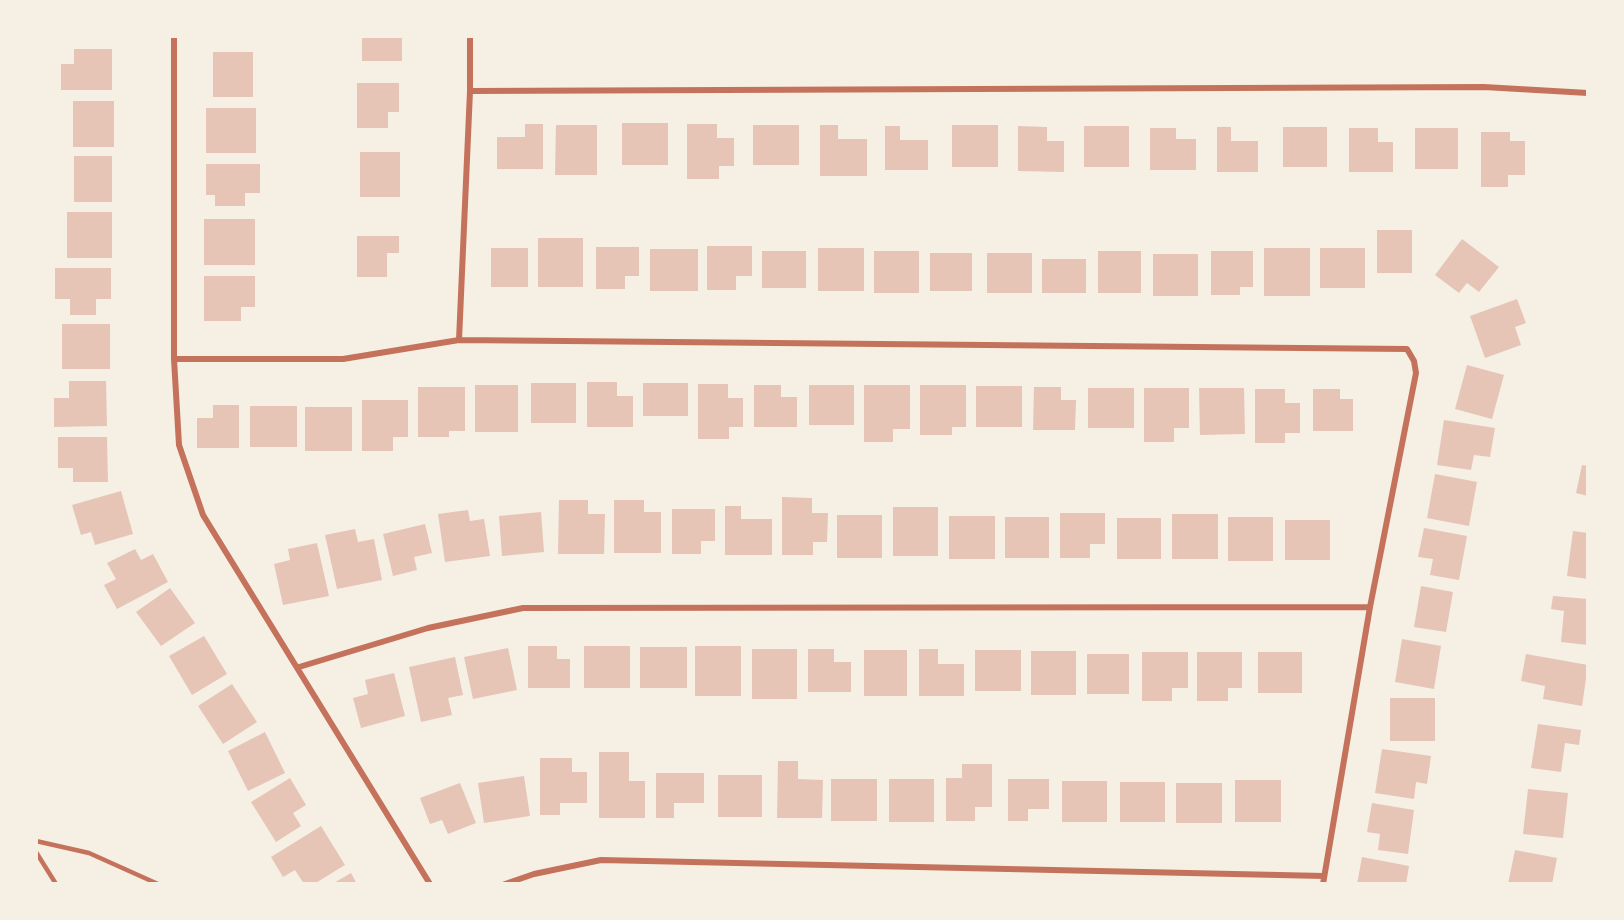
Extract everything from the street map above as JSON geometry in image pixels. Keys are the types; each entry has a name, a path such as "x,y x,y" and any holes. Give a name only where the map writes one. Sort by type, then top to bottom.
{"street":[{"path":"174,36 174,359 179,445 203,515 430,884"},
{"path":"459,340 470,91 470,36"},
{"path":"470,91 1484,87 1588,93"},
{"path":"174,359 343,359 459,340 1407,349 1414,361 1416,372 1370,607 1323,884"},
{"path":"298,667 428,628 522,608 1370,607"},
{"path":"505,884 534,874 601,860 1324,876"}],"lane":[{"path":"36,841 89,853 158,884"},
{"path":"36,852 56,884"}],"building":[{"path":"362,36 402,36 402,61 362,61"},
{"path":"74,49 112,49 112,90 61,90 61,64 74,64"},
{"path":"213,52 253,52 253,97 213,97"},
{"path":"357,83 399,83 399,112 388,112 388,128 357,128"},
{"path":"73,101 114,101 114,147 73,147"},
{"path":"206,108 256,108 256,153 206,153"},
{"path":"622,123 668,123 668,165 622,165"},
{"path":"525,124 543,124 543,169 497,169 497,137 525,137"},
{"path":"687,124 717,124 717,138 734,138 734,166 719,166 719,179 687,179"},
{"path":"556,125 597,125 597,175 555,175"},
{"path":"753,125 799,125 799,165 753,165"},
{"path":"820,125 838,125 838,139 867,139 867,176 820,176"},
{"path":"952,125 998,125 998,167 952,167"},
{"path":"885,126 900,126 900,140 928,140 928,170 885,170"},
{"path":"1018,126 1047,127 1047,141 1064,141 1064,172 1018,171"},
{"path":"1084,126 1129,126 1129,167 1084,167"},
{"path":"1217,127 1231,127 1231,141 1258,141 1258,172 1217,172"},
{"path":"1283,127 1327,127 1327,167 1283,167"},
{"path":"1150,128 1176,128 1176,139 1196,139 1196,170 1150,170"},
{"path":"1349,128 1378,128 1378,142 1393,142 1393,172 1349,172"},
{"path":"1415,128 1458,128 1458,169 1415,169"},
{"path":"1481,132 1510,132 1510,141 1525,141 1525,175 1508,175 1508,187 1481,187"},
{"path":"360,152 400,152 400,197 360,197"},
{"path":"74,156 112,156 112,202 74,202"},
{"path":"206,164 260,164 260,193 245,193 245,206 215,206 215,195 206,195"},
{"path":"67,212 112,212 112,258 67,258"},
{"path":"204,219 255,219 255,265 204,265"},
{"path":"1377,230 1412,230 1412,273 1377,273"},
{"path":"357,236 399,236 399,253 387,253 387,277 357,277"},
{"path":"538,238 583,238 583,287 538,287"},
{"path":"1462,239 1499,267 1479,292 1467,283 1459,293 1435,275"},
{"path":"707,246 752,246 752,276 736,276 736,290 707,290"},
{"path":"596,247 639,247 639,276 625,276 625,289 596,289"},
{"path":"491,248 528,248 528,287 491,287"},
{"path":"818,248 864,248 864,291 818,291"},
{"path":"1264,248 1310,248 1310,296 1264,296"},
{"path":"1320,248 1365,248 1365,288 1320,288"},
{"path":"650,249 698,249 698,291 650,291"},
{"path":"762,251 806,251 806,288 762,288"},
{"path":"874,251 919,251 919,293 874,293"},
{"path":"1098,251 1141,251 1141,293 1098,293"},
{"path":"1211,251 1253,251 1253,287 1240,287 1240,295 1211,295"},
{"path":"930,253 972,253 972,291 930,291"},
{"path":"987,253 1032,253 1032,293 987,293"},
{"path":"1153,254 1198,254 1198,296 1153,296"},
{"path":"1042,259 1086,259 1086,293 1042,293"},
{"path":"55,268 111,268 111,299 96,299 96,315 70,315 70,299 55,299"},
{"path":"204,276 255,276 255,307 241,307 241,321 204,321"},
{"path":"1517,299 1526,323 1515,327 1521,345 1485,358 1470,316"},
{"path":"62,324 110,324 110,369 62,369"},
{"path":"1467,365 1504,375 1492,419 1455,409"},
{"path":"69,381 106,381 107,426 54,427 54,398 69,398"},
{"path":"587,382 617,382 617,396 633,396 633,427 587,427"},
{"path":"531,383 576,383 576,423 531,423"},
{"path":"643,383 688,383 688,416 643,416"},
{"path":"698,384 728,384 728,398 743,398 743,427 729,427 729,439 698,439"},
{"path":"475,385 518,385 518,432 475,432"},
{"path":"754,385 781,385 781,397 797,397 797,427 754,427"},
{"path":"809,385 854,385 854,425 809,425"},
{"path":"864,385 910,385 910,429 893,429 893,442 864,442"},
{"path":"920,385 966,385 966,427 952,427 952,435 920,435"},
{"path":"976,386 1022,386 1022,427 976,427"},
{"path":"418,387 465,387 465,431 449,431 449,437 418,437"},
{"path":"1034,387 1061,387 1061,400 1076,400 1075,430 1033,430"},
{"path":"1088,388 1134,388 1134,428 1088,428"},
{"path":"1144,388 1189,388 1189,428 1174,428 1174,442 1144,442"},
{"path":"1199,388 1244,388 1245,434 1200,435"},
{"path":"1255,389 1285,389 1285,403 1300,403 1300,433 1285,433 1285,443 1255,443"},
{"path":"1313,389 1340,389 1340,399 1353,399 1353,431 1313,431"},
{"path":"362,400 408,400 408,437 393,437 393,451 362,451"},
{"path":"213,405 239,405 239,448 197,448 197,418 213,418"},
{"path":"250,406 297,406 297,447 250,447"},
{"path":"305,407 352,407 352,451 305,451"},
{"path":"1444,420 1495,428 1490,457 1474,455 1471,470 1437,465"},
{"path":"58,437 107,437 108,482 73,482 73,468 58,468"},
{"path":"1582,465 1588,466 1588,496 1576,493"},
{"path":"1435,474 1477,482 1469,526 1427,518"},
{"path":"121,491 133,534 95,545 91,532 81,535 72,505"},
{"path":"782,497 812,498 812,513 828,513 827,542 813,542 813,555 782,555"},
{"path":"559,500 588,500 588,514 605,514 604,554 558,554"},
{"path":"614,500 644,500 644,512 661,512 661,553 614,553"},
{"path":"725,506 741,506 741,519 772,519 772,555 725,555"},
{"path":"893,507 938,507 938,556 893,556"},
{"path":"672,509 715,509 715,541 701,541 701,554 672,554"},
{"path":"468,510 470,521 484,519 490,556 445,562 438,514"},
{"path":"541,512 544,552 502,556 499,516"},
{"path":"1060,513 1105,513 1105,544 1090,544 1090,558 1060,558"},
{"path":"1172,514 1218,514 1218,559 1172,559"},
{"path":"837,515 882,515 882,558 837,558"},
{"path":"949,516 995,516 995,559 949,559"},
{"path":"1005,517 1049,517 1049,558 1005,558"},
{"path":"1228,517 1273,517 1273,561 1228,561"},
{"path":"1117,518 1161,518 1161,559 1117,559"},
{"path":"1285,520 1330,520 1330,560 1285,560"},
{"path":"425,524 432,553 414,557 417,570 393,576 383,534"},
{"path":"1424,528 1467,536 1459,580 1430,575 1433,559 1418,557"},
{"path":"355,529 358,542 374,539 382,580 337,589 325,535"},
{"path":"1573,531 1588,533 1588,579 1567,576"},
{"path":"317,543 329,596 283,605 274,564 290,560 288,549"},
{"path":"135,549 141,560 153,554 168,582 117,609 104,585 116,579 107,563"},
{"path":"1421,586 1453,592 1446,632 1414,627"},
{"path":"170,588 195,623 161,646 136,612"},
{"path":"1553,596 1588,599 1588,645 1561,642 1564,611 1551,609"},
{"path":"204,636 227,674 192,695 169,656"},
{"path":"1402,639 1441,646 1434,689 1395,682"},
{"path":"528,646 557,646 557,659 570,659 570,688 528,688"},
{"path":"584,646 630,646 630,688 584,688"},
{"path":"695,646 741,646 741,696 695,696"},
{"path":"640,647 687,647 687,688 640,688"},
{"path":"508,648 517,690 473,699 464,657"},
{"path":"752,649 797,649 797,699 752,699"},
{"path":"808,649 834,649 834,662 851,662 851,692 808,692"},
{"path":"919,649 938,649 938,664 964,664 964,696 919,696"},
{"path":"864,650 907,650 907,696 864,696"},
{"path":"975,650 1021,650 1021,691 975,691"},
{"path":"1031,651 1076,651 1076,695 1031,695"},
{"path":"1142,652 1188,652 1188,688 1172,688 1172,701 1142,701"},
{"path":"1197,652 1242,652 1242,688 1228,688 1228,701 1197,701"},
{"path":"1258,652 1302,652 1302,693 1258,693"},
{"path":"1087,654 1129,654 1129,694 1087,694"},
{"path":"1526,654 1588,665 1582,706 1543,699 1545,686 1521,681"},
{"path":"455,657 463,695 448,698 452,715 421,722 409,667"},
{"path":"394,673 405,716 361,728 353,698 368,694 365,680"},
{"path":"232,684 257,722 223,744 198,706"},
{"path":"1390,698 1435,698 1435,741 1390,741"},
{"path":"1538,724 1581,730 1579,745 1565,743 1561,772 1531,768"},
{"path":"265,732 285,773 248,791 228,751"},
{"path":"1382,749 1431,756 1427,784 1416,782 1414,799 1375,793"},
{"path":"599,752 629,752 629,781 645,781 645,818 599,818"},
{"path":"540,758 572,758 572,772 587,772 587,803 560,803 560,815 540,815"},
{"path":"778,761 798,761 798,779 823,780 822,818 777,818"},
{"path":"962,764 992,764 992,807 975,807 975,821 946,821 946,778 962,778"},
{"path":"656,773 704,773 704,803 674,803 674,818 656,818"},
{"path":"718,775 762,775 762,817 718,817"},
{"path":"524,776 530,816 484,823 478,783"},
{"path":"290,778 306,805 293,813 301,826 276,842 251,802"},
{"path":"831,779 877,779 877,821 831,821"},
{"path":"889,779 934,779 934,822 889,822"},
{"path":"1008,779 1049,779 1049,809 1028,809 1028,821 1008,821"},
{"path":"1235,780 1281,780 1281,822 1235,822"},
{"path":"1062,781 1107,781 1107,822 1062,822"},
{"path":"1120,782 1165,782 1165,822 1120,822"},
{"path":"460,783 476,823 448,834 442,820 430,824 420,798"},
{"path":"1176,783 1222,783 1222,823 1176,823"},
{"path":"1528,789 1568,793 1563,838 1523,834"},
{"path":"1372,803 1414,810 1408,854 1378,850 1380,834 1367,832"},
{"path":"321,826 345,865 314,884 304,884 295,870 283,877 271,857"},
{"path":"1515,850 1557,858 1552,884 1508,884"},
{"path":"1362,857 1409,866 1406,884 1357,884"},
{"path":"351,873 357,884 332,884"}]}
